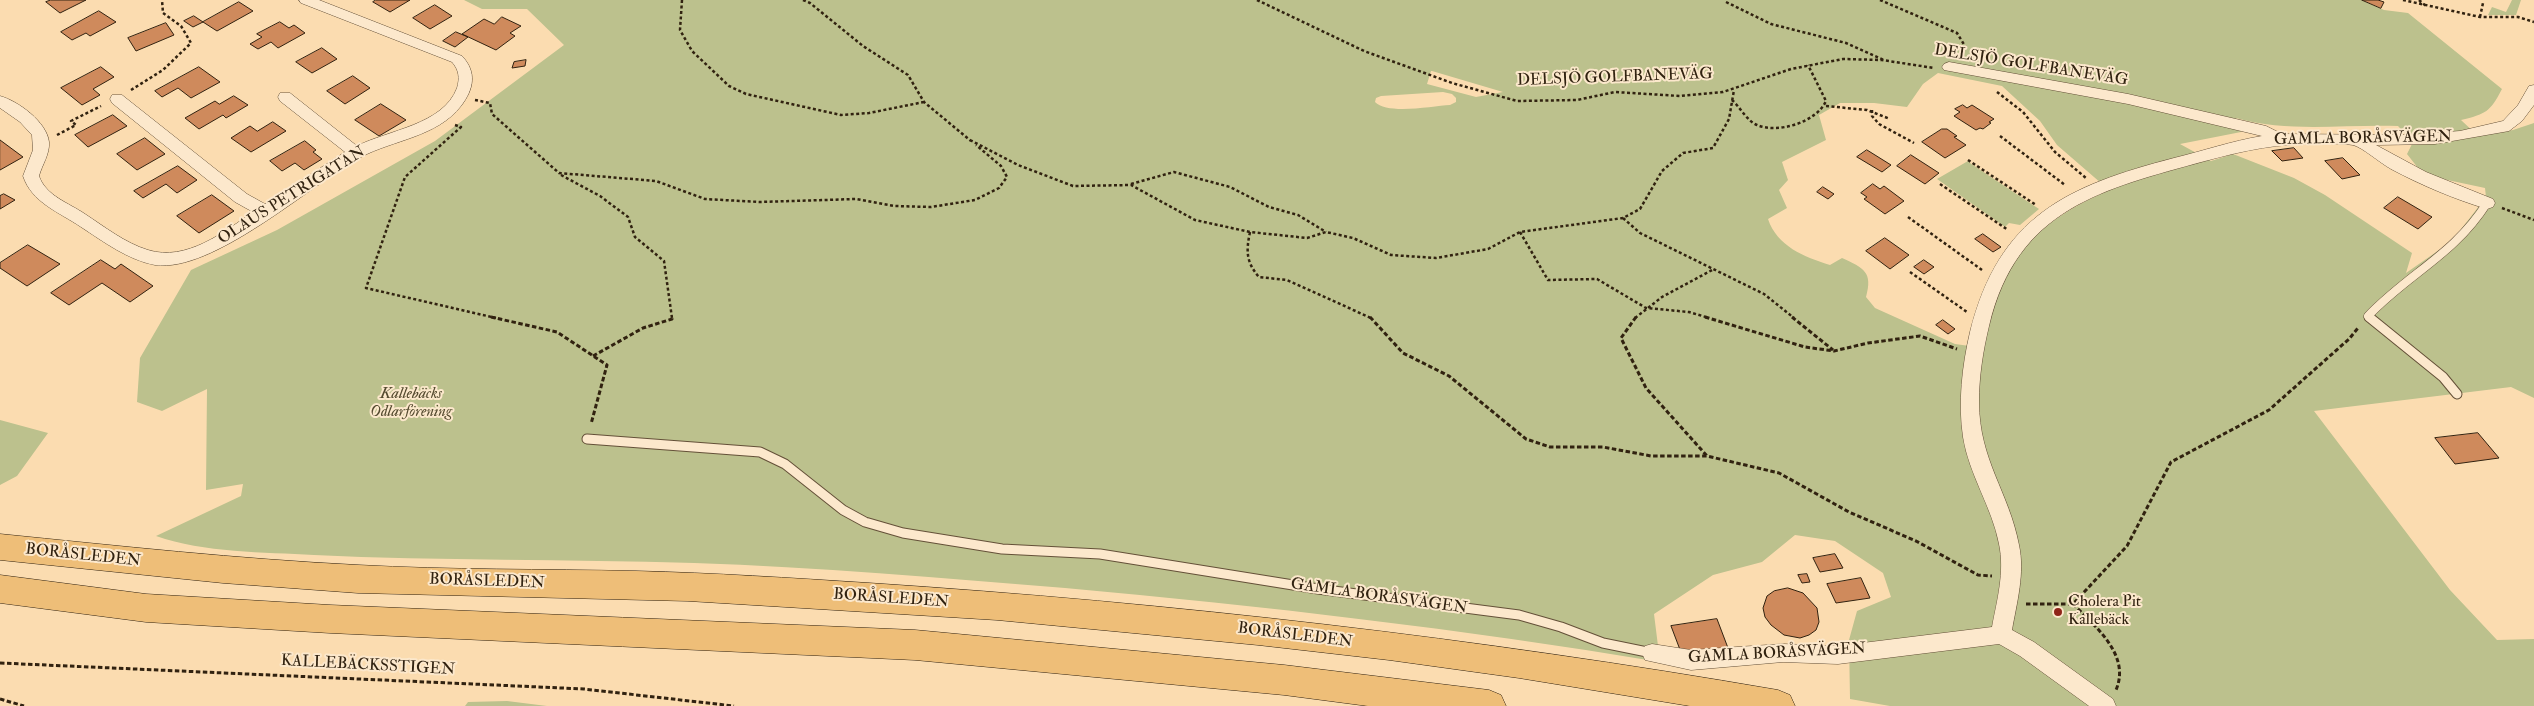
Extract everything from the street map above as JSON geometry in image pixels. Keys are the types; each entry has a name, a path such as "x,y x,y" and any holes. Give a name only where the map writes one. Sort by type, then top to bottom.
{"highway":[{"name":"BORÅSLEDEN","path":"0,547 174,565 360,579 731,588 1120,617 1509,662 1778,706"},
{"path":"0,589 146,608 330,619 915,645 1284,680 1489,706"}],"street":[{"path":"306,0 457,59 462,63 466,73 466,82 460,98"},
{"name":"DELSJÖ GOLFBANEVÄG","path":"1949,68 2128,98 2266,131 2279,139"},
{"name":"GAMLA BORÅSVÄGEN","path":"1652,653 1691,660 1783,653 1838,655 2001,635 2011,576 2011,555 1976,453 1971,427 1970,404 1976,356 1986,308 2002,271 2030,229 2048,214 2082,194 2127,178 2209,155 2279,139 2448,138 2508,126 2526,108 2534,90"},
{"path":"286,97 356,153"},
{"name":"OLAUS PETRIGATAN","path":"0,101 34,126 40,134 42,143 31,176 40,192 108,236 148,258 166,259 200,252 236,233 356,153 437,118 460,98"},
{"path":"117,99 241,198 265,212"},
{"path":"2358,140 2378,156 2410,173 2488,203"},
{"path":"2001,635 2027,649 2106,706"}],"lane":[{"path":"2457,394 2442,377 2368,316 2380,303 2462,240 2488,203"},
{"name":"GAMLA BORÅSVÄGEN","path":"587,439 760,452 785,464 843,510 865,522 903,533 1002,549 1100,554 1327,590 1519,615 1561,627 1603,643 1652,653"}],"path":[{"path":"54,136 76,125 71,121 117,99 163,70 191,43 181,26 163,13 162,0"},
{"path":"682,0 680,30 692,51 729,86 746,94 840,114 868,114 924,102"},
{"path":"558,173 656,181 705,199 760,202 856,199 894,206 931,207 975,200 999,188 1007,177 1001,166 924,102 908,75 863,46 810,2 804,0"},
{"name":"DELSJÖ GOLFBANEVÄG","path":"1257,0 1364,51 1452,83 1517,101 1577,100 1615,92 1680,96 1734,90 1808,65 1844,59 1885,61 1942,69 1949,68"},
{"path":"1880,0 1957,33 1965,46 1949,68"},
{"path":"2403,0 2480,17 2518,17 2534,22"},
{"path":"2420,0 2426,6"},
{"path":"1726,2 1776,25 1862,48 1885,61"},
{"path":"2480,17 2483,3"},
{"path":"1808,65 1822,90 1826,106"},
{"path":"1983,75 1984,80 2022,112 2055,152 2091,182 2085,184"},
{"path":"970,140 1018,165 1073,186 1131,185 1174,172 1230,187 1269,207 1298,215 1326,232 1353,238 1391,256 1436,258 1488,249 1520,232 1623,218 1640,209 1662,171 1683,154 1713,148 1729,119 1734,90"},
{"path":"460,98 490,103 492,114 558,173 600,196 628,217 636,237 664,261 666,284 672,305 672,319 643,328 593,356"},
{"path":"1732,99 1745,112 1752,123 1758,126 1771,127 1807,120 1826,106 1872,110 1890,119"},
{"path":"1872,110 1872,116 1879,124 1914,142"},
{"path":"437,118 461,128 405,177 366,288 557,332 593,356 606,365 587,439"},
{"path":"2000,136 2072,190"},
{"path":"1968,160 2041,209"},
{"path":"1940,184 2014,235"},
{"path":"1131,185 1195,220 1250,232 1307,238 1326,232"},
{"path":"2488,203 2534,220"},
{"path":"1908,217 1983,271"},
{"path":"1623,218 1640,233 1764,294 1834,350"},
{"path":"1250,232 1246,251 1248,264 1258,277 1286,280 1369,316 1403,353 1450,376 1526,439 1550,446 1603,447 1652,456 1707,456 1779,473 1849,512 1916,541 1978,575 2011,576"},
{"path":"1520,232 1548,280 1597,279 1646,308 1689,312 1805,347 1834,350 1920,336 1976,356"},
{"path":"1707,456 1646,388 1621,338 1626,326 1646,308 1714,269"},
{"path":"1910,272 1972,314"},
{"path":"2006,602 2038,605 2073,604 2128,546 2171,462 2269,410 2349,339 2368,316"},
{"path":"2073,604 2096,626 2112,650 2120,666 2122,678"},
{"name":"KALLEBÄCKSSTIGEN","path":"0,663 574,688 734,706"},
{"path":"0,699 24,706"}],"green space":[{"name":"Kallebäcks Odlarförening","path":"464,0 2361,0 2384,10 2408,13 2502,89 2494,103 2486,111 2461,120 2478,136 2513,130 2534,123 2534,398 2511,387 2314,411 2450,590 2497,640 2534,639 2534,706 1890,706 1850,699 1849,640 1857,611 1891,597 1883,573 1835,541 1795,535 1762,562 1713,575 1654,614 1660,662 1363,619 1065,588 786,567 646,562 361,557 255,552 194,546 156,536 241,496 243,484 206,490 207,389 162,411 137,402 140,358 191,270 277,230 435,141 564,45 527,9 482,9","holes":["1432,71 1503,92 1476,97 1427,84","1938,73 2002,86 2040,121 2057,145 2109,190 2057,218 2038,233 2022,250 2000,292 1991,318 1984,348 1955,344 1875,308 1866,297 1868,289 1867,276 1861,268 1842,258 1830,265 1801,254 1778,236 1768,219 1787,208 1779,190 1788,180 1782,162 1826,140 1819,115 1840,103 1874,103 1907,107 1923,84","1443,92 1452,94 1456,98 1456,102 1450,105 1400,109 1381,106 1375,102 1376,98 1381,96","2236,118 2256,123 2296,127 2398,126 2413,142 2407,154 2418,168 2438,178 2485,188 2486,197 2452,241 2406,273 2412,253 2325,195 2294,178 2233,154 2211,161 2180,144 2241,132"]},
{"path":"2512,0 2521,0 2516,15 2488,15 2492,7 2506,12"},
{"path":"1968,161 2039,209 2020,225 2009,223 2005,227 1937,179"},
{"path":"0,420 48,433 17,476 0,485"},
{"path":"507,701 547,706 465,706 468,702"}],"building":[{"path":"51,0 86,0 60,13 46,2"},
{"path":"376,0 410,0 390,12 373,2"},
{"path":"2362,0 2378,0 2384,2 2381,8"},
{"path":"239,2 253,11 217,31 203,22"},
{"path":"435,5 452,16 430,29 413,18"},
{"path":"99,11 116,22 90,36 86,33 72,40 61,32"},
{"path":"194,16 203,22 193,27 184,21"},
{"path":"502,17 521,26 510,33 515,36 496,50 462,34 484,19 494,24"},
{"path":"280,22 289,28 294,25 305,33 278,48 271,42 258,49 250,44 262,37 257,34"},
{"path":"166,23 174,35 136,51 128,38"},
{"path":"456,32 468,37 455,47 443,41"},
{"path":"322,48 337,59 312,73 296,62"},
{"path":"526,60 525,66 512,68 514,62"},
{"path":"101,67 114,77 93,89 100,95 82,105 61,88"},
{"path":"199,67 220,82 191,98 178,88 162,97 155,91"},
{"path":"353,76 370,88 345,104 327,91"},
{"path":"234,96 248,105 226,118 223,115 199,129 185,118 215,101 219,104"},
{"path":"381,104 406,120 379,136 355,120"},
{"path":"1963,105 1967,108 1972,105 1994,119 1983,129 1976,130 1954,116 1960,112 1955,109"},
{"path":"113,115 127,126 88,147 75,135"},
{"path":"273,122 286,131 251,152 231,138 250,126 257,131"},
{"path":"1942,129 1947,129 1957,136 1954,137 1966,145 1945,158 1922,142"},
{"path":"145,138 165,154 137,170 117,154"},
{"path":"0,140 23,157 0,170"},
{"path":"305,141 316,150 313,152 322,159 304,170 295,163 282,171 270,161"},
{"path":"2294,148 2303,158 2282,161 2272,151"},
{"path":"1867,150 1891,165 1882,172 1857,157"},
{"path":"1911,155 1939,173 1925,184 1897,166"},
{"path":"2343,158 2360,175 2342,179 2325,161"},
{"path":"178,166 197,180 177,193 166,184 143,198 134,191"},
{"path":"1873,184 1880,189 1884,186 1904,201 1885,214 1864,199 1867,197 1861,193"},
{"path":"1823,187 1834,194 1828,199 1817,192"},
{"path":"4,194 15,200 0,209 0,196"},
{"path":"212,195 234,211 199,233 177,216"},
{"path":"2398,197 2432,217 2418,229 2384,208"},
{"path":"1983,234 2001,247 1993,252 1975,239"},
{"path":"1885,238 1909,255 1890,269 1866,251"},
{"path":"28,245 60,264 27,286 0,268 0,263"},
{"path":"101,260 115,269 121,264 153,286 130,302 102,283 69,305 51,293"},
{"path":"1924,260 1934,267 1924,274 1914,267"},
{"path":"1943,320 1955,329 1948,334 1936,325"},
{"path":"2478,433 2499,458 2455,464 2435,438"},
{"path":"1835,554 1843,568 1820,572 1813,558"},
{"path":"1807,574 1810,582 1802,583 1798,575"},
{"path":"1861,578 1870,598 1836,603 1827,584"},
{"path":"1788,588 1803,593 1817,608 1819,622 1816,630 1809,635 1800,638 1784,635 1771,625 1765,617 1763,608 1767,596 1774,591"},
{"path":"1717,619 1728,648 1682,655 1671,626"}],"place":[{"name":"Cholera Pit Kallebäck","path":"2058,612"}]}
